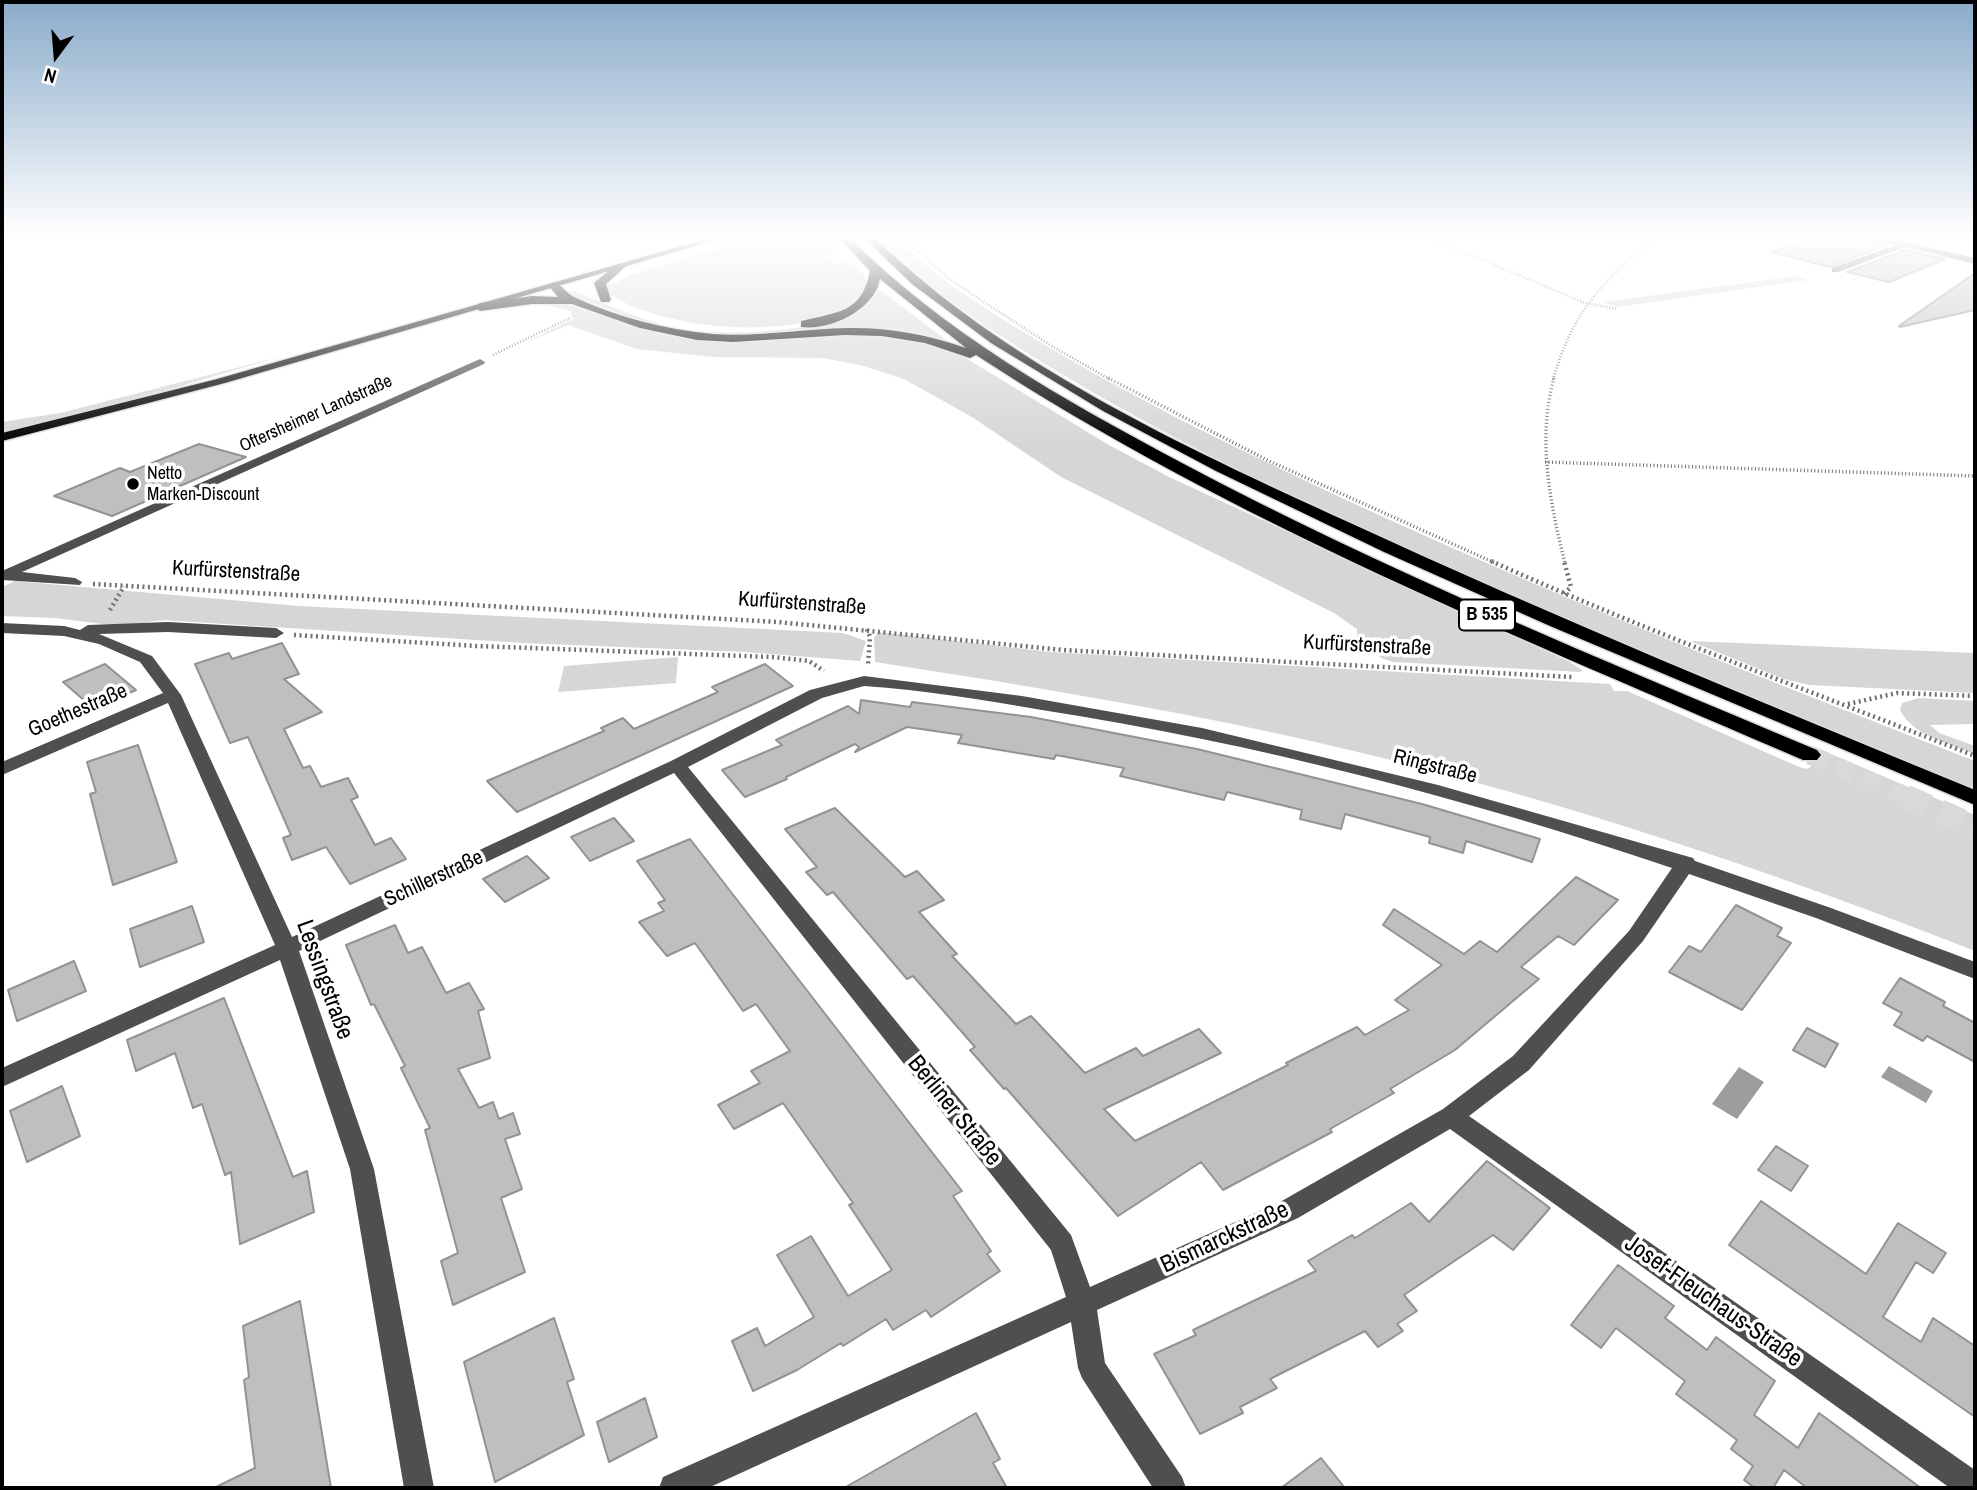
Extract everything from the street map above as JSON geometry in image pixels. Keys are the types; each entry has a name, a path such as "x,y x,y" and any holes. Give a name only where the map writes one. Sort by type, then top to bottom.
{"highway":[{"name":"B 535","path":"590,307 639,325 687,335 731,338 848,331 908,335 948,345 1013,373"},
{"path":"622,307 662,322 685,327 739,331 783,328 832,317 857,307"},
{"name":"B 535","path":"921,307 1013,373 1201,481 1342,550 1810,755"},
{"name":"B 535","path":"950,307 1018,355 1155,435 1238,478 1447,575 1975,798"}],"main road":[{"path":"2,437 147,401 480,307"}],"street":[{"name":"Oftersheimer Landstraße","path":"3,576 480,362"},
{"path":"3,576 75,582"},
{"path":"64,631 168,627 276,633"},
{"name":"Lessingstraße","path":"2,628 64,631 104,640 146,659 173,695 287,948 362,1169 419,1488"},
{"name":"Ringstraße","path":"855,683 894,682 1152,723 1468,798 1686,863 1886,935 1975,971"},
{"name":"Schillerstraße","path":"2,1078 677,765 816,694 855,683"},
{"name":"Goethestraße","path":"2,769 173,695"},
{"name":"Berliner Straße","path":"677,765 1062,1244 1082,1303 1092,1368 1171,1488"},
{"name":"Bismarckstraße","path":"674,1488 1289,1210 1451,1116 1521,1063 1636,936 1686,863"},
{"name":"Josef-Fleuchaus-Straße","path":"1451,1116 1975,1488"}],"path":[{"path":"988,307 1113,381 1269,461 1564,594 1775,680 1847,705 1975,756"},
{"path":"1564,594 1571,587 1557,536 1545,462 1552,373 1583,307"},
{"path":"1604,307 1618,309"},
{"path":"480,362 569,320"},
{"path":"1545,462 1975,476"},
{"name":"Kurfürstenstraße","path":"75,582 171,590 866,629 1063,650 1574,677"},
{"path":"276,633 477,646 772,657 808,661 855,683 870,656 870,637 866,629"},
{"path":"1847,705 1897,692 1975,696"}],"shaded area":[{"path":"553,307 575,307 641,329 690,338 862,334 916,340 959,354 1109,445 1169,477 1570,662 1582,670 1393,662 1381,658 1369,646 1356,646 1357,629 1334,613 1061,477 972,417 904,379 864,366 823,358 714,357 637,349 568,325 525,343 573,319 570,311"},
{"path":"601,307 611,307 681,329 727,332 788,329 818,324 861,307 902,307 946,340 920,335 715,336 651,326"},
{"path":"634,307 846,307 815,320 779,326 701,324 664,317"},
{"path":"959,307 984,307 1043,344 1197,428 1388,519 1582,604 1975,761 1975,789 1671,663 1321,509 1157,428 1050,367"},
{"path":"283,356 130,401 2,434 2,422 60,413"},
{"path":"15,581 299,606 843,633 866,641 860,661 745,652 523,643 163,620 119,626 54,618 2,616 2,587"},
{"path":"878,632 1051,652 1610,684 1614,691 1627,691 1799,767 1808,769 1826,752 1975,815 1975,951 1822,893 1668,840 1433,771 1295,737 1175,713 875,662 874,638"},
{"path":"1690,641 1975,653 1975,693 1809,685 1784,679"},
{"path":"678,657 676,683 558,692 564,666"},
{"path":"1919,698 1975,701 1975,724 1930,725 1939,733 1975,746 1975,754 1923,733 1906,719 1900,710 1902,703"},
{"path":"1889,1066 1933,1091 1926,1103 1881,1077"},
{"path":"1739,1067 1764,1082 1737,1119 1712,1104"}],"building":[{"path":"1927,307 1975,307 1975,310 1899,326"},
{"name":"Netto Marken-Discount","path":"199,444 246,457 112,516 54,496 120,468 130,472"},
{"path":"282,643 299,674 284,679 322,712 284,729 303,768 310,766 321,787 348,778 358,797 351,800 375,845 391,838 406,859 350,884 326,847 292,860 283,838 291,835 248,737 230,743 195,664 229,653 232,659"},
{"path":"105,664 136,690 94,709 63,682"},
{"path":"765,664 793,686 517,812 487,781 604,731 601,728 623,718 634,729 718,692 712,687"},
{"path":"861,700 910,707 912,702 1031,717 1197,749 1422,804 1540,839 1532,862 1466,841 1463,853 1429,843 1430,837 1345,814 1341,829 1300,819 1302,810 1227,792 1224,800 1120,776 1124,768 1056,755 1054,759 958,743 962,735 907,727 855,752 859,747 855,744 745,797 722,770 782,745 776,740 848,706 859,714"},
{"path":"138,745 177,862 113,885 90,794 96,792 87,762"},
{"path":"835,808 905,877 917,871 944,900 919,912 957,954 952,956 1016,1024 1031,1016 1085,1073 1136,1048 1143,1056 1199,1029 1221,1053 1104,1109 1135,1141 1288,1065 1286,1063 1357,1027 1365,1035 1409,1010 1395,1000 1442,965 1383,925 1394,909 1464,954 1480,941 1497,952 1576,877 1618,900 1574,945 1558,936 1521,967 1539,979 1455,1050 1390,1089 1394,1093 1330,1129 1332,1132 1223,1190 1201,1162 1118,1216 970,1050 975,1047 913,976 907,979 833,892 827,895 806,872 817,867 785,829"},
{"path":"614,818 634,841 590,861 571,837"},
{"path":"690,839 962,1191 953,1196 991,1251 987,1254 1000,1271 931,1317 926,1310 893,1330 886,1319 843,1346 841,1343 797,1370 753,1391 732,1341 757,1328 765,1346 814,1317 777,1255 811,1236 848,1296 892,1270 849,1205 853,1203 783,1103 734,1129 718,1105 760,1083 751,1071 790,1051 756,1004 743,1011 695,943 667,956 639,922 664,911 658,903 665,900 637,861"},
{"path":"527,856 549,878 505,902 483,879"},
{"path":"1736,905 1782,928 1777,936 1791,943 1742,1010 1669,972 1689,946 1701,952"},
{"path":"192,906 204,942 140,967 130,929"},
{"path":"395,925 408,953 422,947 446,993 469,983 484,1009 478,1011 490,1058 458,1069 479,1108 493,1102 499,1119 513,1113 520,1134 505,1139 522,1189 501,1198 525,1272 453,1305 441,1261 458,1253 425,1130 430,1128 401,1068 405,1066 374,1004 371,1005 346,945"},
{"path":"74,961 86,991 17,1021 8,990"},
{"path":"1900,978 1945,1002 1943,1006 1975,1023 1975,1062 1927,1036 1923,1041 1894,1025 1902,1013 1883,1003"},
{"path":"224,998 293,1177 307,1171 314,1212 240,1244 231,1172 225,1175 202,1104 193,1108 175,1053 136,1071 127,1040"},
{"path":"1807,1028 1838,1044 1825,1067 1793,1050"},
{"path":"62,1086 80,1136 27,1162 10,1111"},
{"path":"1776,1146 1808,1166 1791,1191 1758,1170"},
{"path":"1487,1161 1550,1208 1513,1250 1493,1235 1404,1295 1417,1311 1397,1324 1403,1331 1378,1347 1365,1331 1270,1379 1277,1388 1240,1407 1243,1413 1200,1434 1154,1354 1196,1335 1193,1330 1316,1271 1308,1261 1352,1235 1355,1238 1411,1203 1429,1222"},
{"path":"1761,1201 1866,1274 1898,1223 1946,1253 1933,1273 1916,1262 1883,1317 1921,1342 1933,1318 1975,1346 1975,1417 1729,1245"},
{"path":"1618,1265 1674,1306 1665,1318 1707,1350 1716,1337 1775,1381 1754,1415 1798,1448 1819,1413 1921,1488 1807,1488 1784,1470 1773,1488 1755,1488 1744,1480 1753,1466 1731,1449 1737,1440 1676,1394 1685,1381 1616,1328 1601,1348 1571,1325"},
{"path":"300,1301 331,1488 214,1488 255,1468 244,1380 249,1377 243,1326"},
{"path":"554,1318 574,1379 567,1382 584,1435 495,1482 464,1362"},
{"path":"645,1398 657,1437 609,1462 597,1422"},
{"path":"976,1413 1000,1459 993,1463 1007,1488 844,1488"},
{"path":"1321,1458 1345,1488 1281,1488"}],"tunnel":[{"path":"1810,755 1909,798"},
{"path":"1905,797 1975,827"}],"place":[{"name":"Netto Marken-Discount","path":"133,484"}]}
